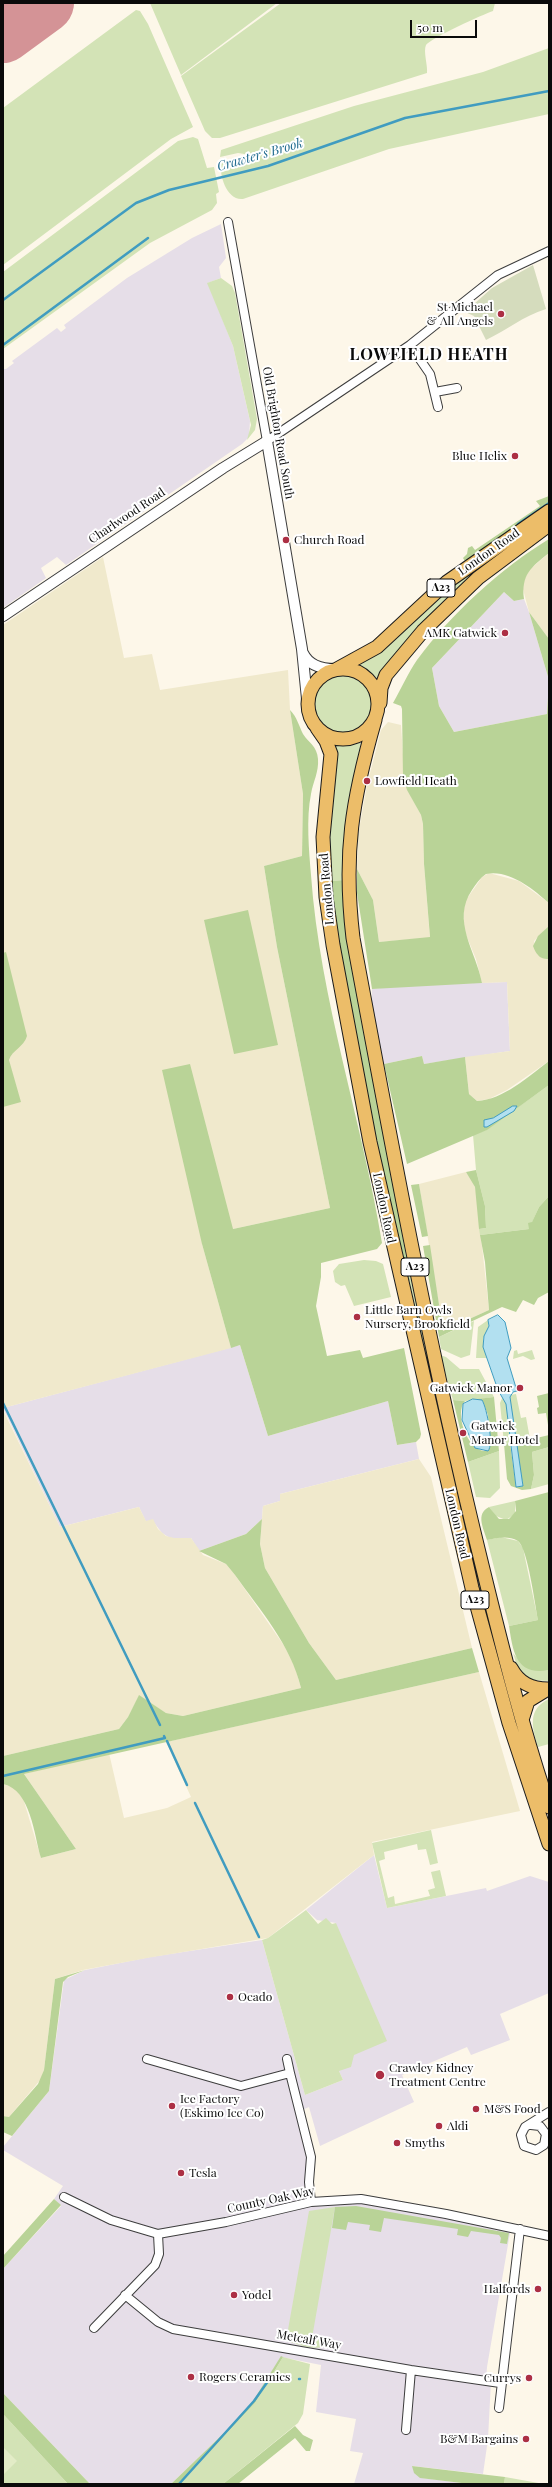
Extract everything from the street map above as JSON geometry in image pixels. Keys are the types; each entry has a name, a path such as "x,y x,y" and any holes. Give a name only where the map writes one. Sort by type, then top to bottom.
{"main road":[{"name":"London Road","path":"336,669 377,647 447,582 549,511"},
{"name":"London Road","path":"380,703 381,688 386,676 423,631 485,573 549,525"},
{"path":"336,669 348,670 365,677 375,688 380,703 375,720 365,730 349,738 335,737 317,728 309,717 307,699 310,688 315,681 336,669"},
{"name":"London Road","path":"375,720 362,765 350,826 348,872 353,938 430,1340 500,1638 522,1722 549,1807"},
{"name":"London Road","path":"317,728 329,747 331,758 323,848 328,918 370,1142 472,1588 508,1723 549,1844"},
{"path":"500,1638 510,1667 518,1679 532,1688 548,1689"},
{"path":"522,1722 528,1701 548,1689"}],"street":[{"name":"Old Brighton Road South","path":"228,222 302,649 307,699"},
{"path":"267,441 410,345 492,279 519,263 549,251"},
{"path":"410,345 428,371 438,407"},
{"path":"435,392 457,388"},
{"name":"Charlwood Road","path":"3,616 229,464 267,441"},
{"name":"Old Brighton Road South","path":"302,649 305,658 312,664 322,668 336,669"},
{"path":"147,2059 241,2086 290,2073"},
{"path":"287,2059 311,2157 309,2182 312,2202"},
{"path":"549,2112 531,2125 525,2127 521,2135 522,2143 526,2148 533,2150 540,2148 549,2128"},
{"path":"531,2125 541,2127 546,2137"},
{"name":"County Oak Way","path":"64,2197 111,2220 158,2234 226,2222 312,2202 361,2199 520,2229 549,2236"},
{"path":"499,2408 500,2383 520,2229"},
{"path":"94,2328 157,2262 159,2251 158,2234"},
{"name":"Metcalf Way","path":"126,2295 161,2324 173,2329 411,2370 500,2383"},
{"path":"406,2430 411,2370"}],"shaded area":[{"path":"221,224 226,258 219,267 221,278 208,283 233,346 250,421 249,437 242,444 66,565 57,557 41,568 46,578 3,608 3,369 6,369 14,363 12,361 57,328 61,332 66,328 64,325 127,278 192,238"},
{"path":"549,553 549,639 529,612 523,589 523,582 529,570"},
{"path":"103,557 124,658 152,654 160,690 288,670 290,710 303,794 302,856 264,866 277,947 330,1208 233,1229 202,1244 231,1348 3,1408 3,625"},
{"path":"504,592 514,601 524,599 529,612 549,680 547,714 454,732 439,706 432,668"},
{"path":"388,722 401,725 405,785 421,815 423,824 424,864 430,938 379,942 373,900 357,869 358,835 367,785 381,730"},
{"path":"489,873 519,881 549,903 549,926 534,941 537,954 545,959 549,959 549,1061 507,1090 489,1099 477,1101 469,1094 465,1057 510,1051 507,982 482,983 476,959 464,930 464,903 482,877"},
{"path":"507,982 510,1051 424,1064 422,1056 384,1064 372,1004 372,989 409,985"},
{"path":"466,1172 473,1180 476,1191 489,1310 443,1331 419,1184"},
{"path":"240,1345 268,1436 388,1401 397,1445 416,1442 419,1459 280,1494 280,1501 263,1506 262,1519 246,1534 199,1551 191,1538 170,1538 162,1533 155,1524 146,1522 139,1507 60,1527 3,1408"},
{"path":"3,1410 60,1527 139,1507 146,1521 153,1519 158,1529 166,1536 174,1538 191,1538 203,1555 226,1564 235,1575 285,1647 295,1667 301,1688 183,1716 166,1713 139,1696 128,1717 119,1729 3,1756"},
{"path":"419,1459 431,1477 472,1648 336,1680 309,1643 265,1568 260,1544 263,1506 280,1501 280,1494"},
{"path":"479,1672 520,1811 372,1842 374,1855 268,1938 83,1970 55,1979 44,2070 41,2079 9,2117 3,2116 3,1784 15,1788 23,1798 41,1858 76,1849 24,1774 109,1753 124,1818 167,1808 191,1797 166,1742"},
{"path":"374,1855 387,1908 486,1888 487,1891 530,1876 549,1882 549,1993 500,2014 510,2040 471,2055 467,2047 402,2075 414,2102 320,2146 309,2107 300,2111 311,2157 312,2202 361,2199 511,2227 487,2367 486,2380 491,2381 488,2439 483,2474 412,2466 423,2478 470,2484 354,2484 363,2453 350,2451 356,2419 316,2412 321,2365 281,2357 253,2401 227,2430 171,2484 90,2484 3,2393 3,2269 61,2206 54,2199 63,2186 3,2150 3,2147 49,2091 64,1980 85,1970 150,1957 262,1940 305,2095 343,2080 339,2071 336,1923 317,1920 306,1910"}],"green space":[{"path":"150,3 277,3 181,75"},
{"path":"281,3 495,3 493,11 447,32 426,45 425,51 427,73 220,138 212,138 205,131 181,76"},
{"path":"136,10 140,11 148,24 193,127 171,139 3,265 3,108"},
{"path":"549,48 549,114 389,149 243,199 237,199 228,192 225,186 221,174 221,163 238,160 256,162 257,156 238,153 220,157 221,150 354,106 483,72"},
{"path":"193,137 198,139 207,168 214,167 219,192 216,194 217,203 212,210 150,243 3,349 3,272 178,141"},
{"path":"533,265 546,309 522,319 486,340 474,316 465,312 492,288"},
{"path":"221,278 232,286 235,293 257,419 255,430 247,440 251,425 233,346 207,283"},
{"path":"549,496 549,505 466,563 463,558 467,554 468,548 472,546 475,550 540,506 536,501"},
{"path":"549,539 549,553 532,567 526,578 523,591 524,599 514,601 504,592 432,668 439,706 454,732 547,714 549,680 549,903 528,886 512,877 495,873 486,874 480,879 472,890 466,902 464,913 464,925 482,983 372,989 357,893 357,869 373,900 379,942 430,937 424,864 423,824 421,815 407,790 403,778 402,709 401,706 393,703 417,660 430,643 461,609 495,578"},
{"path":"511,546 378,679 359,666 359,664 451,588"},
{"path":"529,612 549,639 549,680"},
{"path":"344,675 355,677 368,688 371,693 373,704 371,715 360,728 355,731 344,733 333,731 320,720 317,715 315,704 317,693 328,680 333,677"},
{"path":"290,710 303,734 316,751 318,759 318,768 309,803 308,824 310,866 316,922 332,1014 364,1151 382,1243 377,1249 321,1263 321,1277 316,1306 327,1356 360,1350 363,1358 404,1348 421,1434 420,1438 416,1442 397,1445 388,1401 268,1436 240,1345 231,1348 202,1244 162,1070 190,1064 233,1229 330,1208 277,947 264,866 302,856 303,794"},
{"path":"361,743 347,816 344,880 331,881 328,846 334,746"},
{"path":"344,880 362,1024 386,1139 410,1280 408,1285 373,1133 335,922 331,881"},
{"path":"248,910 278,1045 234,1054 204,920"},
{"path":"549,926 549,959 543,959 539,956 533,946 538,936"},
{"path":"6,952 27,1036 9,1060 21,1102 3,1107 3,953"},
{"path":"422,1056 424,1064 465,1057 469,1094 477,1101 487,1100 506,1092 549,1061 549,1085 487,1130 407,1164 384,1064"},
{"path":"549,1085 549,1196 539,1207 529,1229 480,1235 479,1229 486,1228 485,1206 476,1170 473,1135 486,1130"},
{"path":"386,1139 534,1787 493,1652 408,1285 410,1280"},
{"path":"476,1170 485,1206 486,1228 479,1229 475,1187 466,1172"},
{"path":"419,1184 428,1236 422,1237 411,1185"},
{"path":"549,1196 549,1292 538,1298 534,1305 523,1300 516,1312 502,1307 439,1337 423,1246 430,1245 443,1331 489,1310 485,1262 480,1235 529,1229 528,1223 532,1222 539,1207"},
{"path":"364,1260 376,1261 383,1264 391,1297 354,1306 345,1285 341,1286 335,1282 333,1271 339,1264"},
{"path":"488,1320 489,1328 483,1339 487,1358 476,1358 478,1327"},
{"path":"474,1321 470,1355 461,1358 441,1349 439,1337"},
{"path":"517,1350 518,1354 532,1350 535,1359 531,1360 523,1356 513,1359 514,1351"},
{"path":"440,1355 446,1357 460,1369 479,1369 494,1397 465,1401 453,1400"},
{"path":"549,1393 549,1431 546,1413 538,1414 537,1408 539,1407 537,1396"},
{"path":"516,1394 521,1418 526,1417 530,1439 517,1443 523,1486 511,1443 504,1444 500,1403 503,1396"},
{"path":"494,1397 499,1451 468,1462 453,1400 465,1401 461,1414 464,1430 472,1444 478,1449 484,1451 490,1447 488,1415 483,1402 477,1399"},
{"path":"549,1435 549,1447 532,1452 534,1475 531,1489 522,1490 511,1486 507,1479 504,1444 510,1443 516,1487 523,1486 516,1443"},
{"path":"549,1447 549,1484 531,1489 534,1475 532,1452"},
{"path":"499,1451 500,1488 490,1498 476,1497 468,1462"},
{"path":"549,1492 549,1670 538,1671 523,1666 518,1660 512,1645 509,1626 538,1620 531,1578 522,1546 518,1541 510,1538 487,1540 481,1518 482,1514 489,1507 499,1519 509,1519 516,1511 515,1501"},
{"path":"515,1501 515,1514 506,1520 496,1516 489,1507"},
{"path":"262,1519 260,1544 265,1568 309,1643 336,1680 472,1648 479,1672 24,1774 76,1849 41,1858 30,1815 25,1804 20,1795 12,1788 3,1784 3,1756 119,1729 128,1717 139,1695 166,1713 183,1716 301,1688 290,1657 274,1628 235,1575 226,1564 199,1551 246,1534"},
{"path":"501,1537 518,1541 523,1548 538,1620 509,1626 487,1540"},
{"path":"513,1653 524,1664 539,1670 549,1670 549,1681 529,1680 518,1669"},
{"path":"549,1699 549,1744 538,1747 533,1726 534,1714 542,1703"},
{"path":"431,1830 438,1863 430,1865 426,1849 418,1850 417,1844 384,1852 385,1859 379,1861 388,1898 394,1896 395,1904 430,1896 428,1890 435,1888 431,1872 440,1870 446,1896 387,1908 372,1843"},
{"path":"306,1910 318,1924 326,1918 332,1924 336,1923 387,2041 354,2055 351,2067 339,2071 343,2080 305,2095 262,1940 268,1938"},
{"path":"85,1970 68,1977 63,1982 49,2091 12,2136 3,2132 3,2116 9,2117 38,2084 44,2070 55,1979"},
{"path":"54,2199 61,2205 3,2269 3,2256"},
{"path":"356,2206 509,2233 507,2244 500,2243 501,2238 499,2235 471,2231 468,2237 457,2235 458,2229 384,2218 381,2232 369,2230 370,2225 348,2222 346,2230 332,2228 335,2207"},
{"path":"335,2207 312,2338 330,2342 325,2346 315,2348 286,2341 309,2211"},
{"path":"281,2356 283,2357 255,2403 179,2484 171,2484 227,2430 253,2401"},
{"path":"283,2357 310,2364 303,2414 298,2423 223,2484 179,2484 255,2403"},
{"path":"3,2393 90,2484 68,2484 3,2414"},
{"path":"3,2414 68,2484 3,2484"},
{"path":"295,2426 303,2435 313,2440 310,2451 306,2451 295,2438 238,2484 223,2484"},
{"path":"3,2447 17,2461 3,2475"},
{"path":"412,2466 505,2477 504,2484 470,2484 420,2478 414,2473"},
{"path":"505,2477 544,2484 504,2484"}],"water":[{"path":"513,1106 517,1106 514,1111 487,1127 484,1127 484,1120 493,1118"},
{"path":"498,1315 505,1322 511,1348 507,1358 517,1391 513,1392 510,1397 523,1486 516,1487 506,1404 498,1390 483,1347 484,1336 489,1326 488,1320"},
{"path":"473,1399 482,1400 486,1410 490,1434 490,1447 488,1451 475,1448 462,1420 463,1404"}],"waterway":[{"name":"Crawter's Brook","path":"3,300 136,203 169,190 268,166 405,118 549,91"},
{"path":"3,345 148,238"},
{"path":"518,524 549,503"},
{"path":"3,1403 160,1725"},
{"path":"3,1776 165,1738 164,1736"},
{"path":"167,1741 187,1785"},
{"path":"195,1803 259,1937"},
{"path":"179,2484 254,2401 271,2377 290,2378"}],"runway":[{"path":"3,33 44,3"}],"place":[{"name":"St Michael & All Angels","path":"501,314"},
{"name":"Blue Helix","path":"515,456"},
{"name":"Church Road","path":"286,540"},
{"name":"AMK Gatwick","path":"505,633"},
{"name":"Lowfield Heath","path":"367,781"},
{"name":"Little Barn Owls Nursery, Brookfield","path":"357,1317"},
{"name":"Gatwick Manor","path":"520,1388"},
{"name":"Gatwick Manor Hotel","path":"463,1433"},
{"name":"Ocado","path":"230,1997"},
{"name":"Crawley Kidney Treatment Centre","path":"380,2075"},
{"name":"Ice Factory (Eskimo Ice Co)","path":"172,2106"},
{"name":"M&S Food","path":"476,2109"},
{"name":"Aldi","path":"439,2126"},
{"name":"Smyths","path":"397,2143"},
{"name":"Tesla","path":"181,2173"},
{"name":"Halfords","path":"538,2289"},
{"name":"Yodel","path":"234,2295"},
{"name":"Rogers Ceramics","path":"191,2377"},
{"name":"Currys","path":"529,2378"},
{"name":"B&M Bargains","path":"526,2439"}],"district":[{"name":"LOWFIELD HEATH","path":"429,355"}]}
